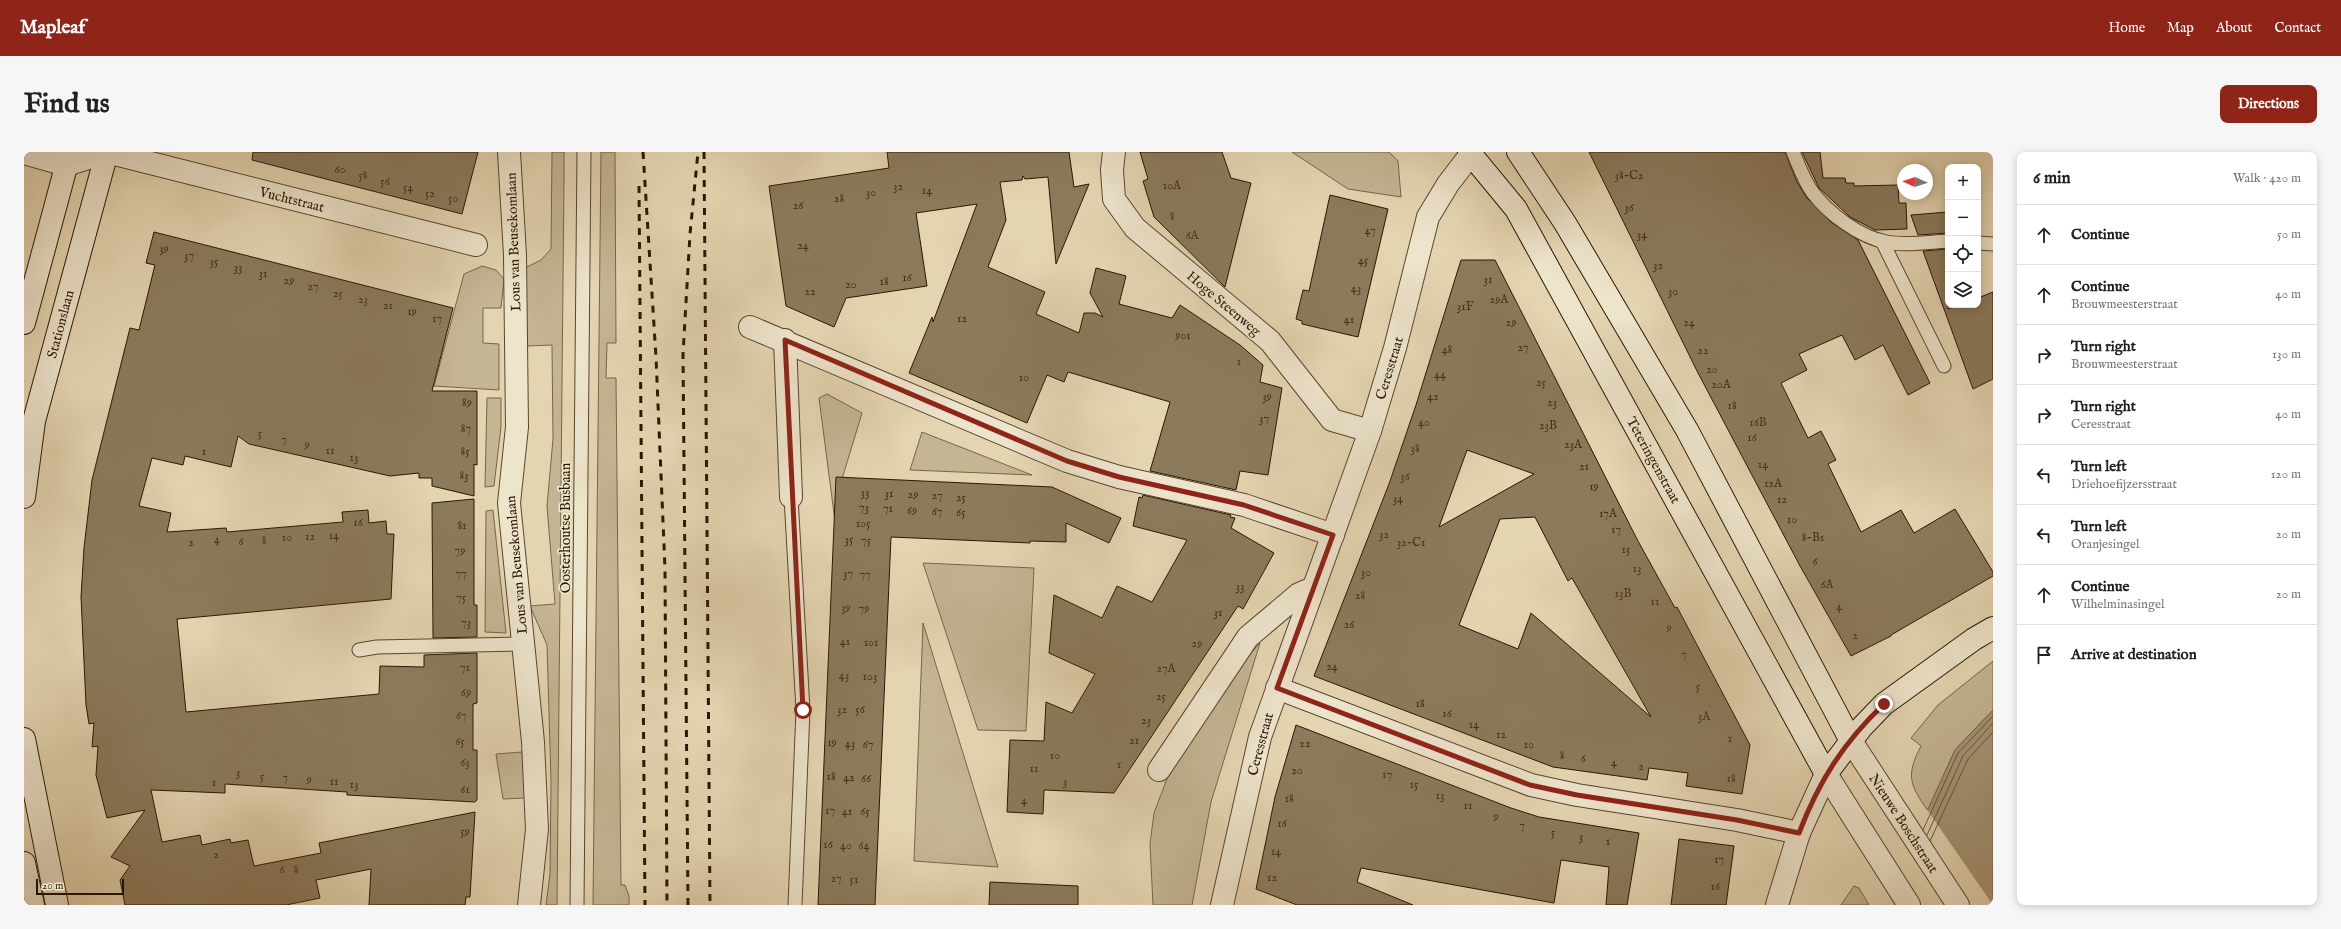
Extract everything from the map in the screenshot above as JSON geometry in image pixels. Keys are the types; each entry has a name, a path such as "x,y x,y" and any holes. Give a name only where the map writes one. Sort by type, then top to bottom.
{"street":[{"path":"24,153 68,159 107,152"},
{"name":"Vuchtstraat","path":"107,152 476,245"},
{"name":"Stationslaan","path":"24,497 34,421 107,152"},
{"name":"Lous van Beusekomlaan","path":"509,152 514,254 517,427 509,503 533,742 537,829 529,905"},
{"name":"Hoge Steenweg","path":"1114,152 1112,170 1114,199 1135,228 1270,340 1332,420 1370,431"},
{"path":"1518,152 1565,223 1687,430 1838,757 1882,864 1909,905"},
{"name":"Ceresstraat","path":"1225,904 1260,737 1370,431 1396,348 1428,217 1448,184 1471,153"},
{"name":"Teteringenstraat","path":"1471,153 1516,209 1838,757"},
{"path":"24,323 68,159"},
{"path":"750,327 785,340 1067,461 1119,477 1244,505 1333,535"},
{"path":"785,340 791,497"},
{"path":"1159,770 1248,637 1299,594 1313,588"},
{"path":"1777,905 1799,833 1838,757 1884,704 1974,639 1993,628"},
{"path":"1277,688 1530,785 1577,795 1737,820 1799,833"},
{"path":"24,739 57,905"},
{"name":"Nieuwe Boschstraat","path":"1838,757 1905,825 1958,905"},
{"path":"24,863 33,905"}],"lane":[{"name":"Oosterhoutse Busbaan","path":"577,905 584,152"},
{"path":"1793,152 1808,186 1819,200 1846,222 1882,241 1893,243 1945,241"},
{"path":"1882,241 1944,366"},
{"path":"1981,243 1993,244"},
{"path":"791,497 803,710 795,905"},
{"path":"359,650 377,647 523,644"}],"shaded area":[{"path":"552,152 564,152 564,178 557,905 546,905 550,874 551,781 547,645 530,606 555,604 547,506 553,439 552,345 527,346 525,268 541,260 551,249"},
{"path":"601,152 615,152 616,343 607,343 606,378 616,378 621,885 625,885 629,896 629,905 593,905"},
{"path":"1292,152 1389,152 1398,161 1401,197 1348,189"},
{"path":"482,266 496,270 504,279 501,308 483,308 483,343 499,344 499,390 434,386 464,274"},
{"path":"827,394 862,413 842,479 839,552 819,398"},
{"path":"487,398 501,398 501,427 494,486 485,487"},
{"path":"922,432 1032,475 910,470"},
{"path":"493,510 506,633 485,632 486,511"},
{"path":"923,563 1034,568 1026,731 978,730"},
{"path":"923,623 998,867 914,861"},
{"path":"1260,643 1211,802 1192,905 1153,905 1150,844 1154,813 1168,776 1226,681"},
{"path":"1993,661 1993,710 1955,750 1928,811 1913,786 1913,765 1921,746 1911,738 1938,705"},
{"path":"522,752 525,798 503,799 496,754"},
{"path":"1854,886 1859,888 1869,905 1841,905"}],"water":[{"path":"1993,710 1993,905 1884,905 1955,750"}],"pier":[{"path":"1927,809 1928,811 1993,905 1882,905"}],"building":[{"path":"253,152 478,152 462,214 252,160"},
{"path":"887,152 1069,152 1074,187 1089,184 1056,264 1048,177 1025,179 1023,176 1022,180 1000,182 1006,220 988,267 1045,292 1036,314 1079,333 1084,313 1095,313 1103,317 1090,293 1096,268 1126,276 1119,304 1172,318 1180,305 1240,345 1263,365 1260,382 1282,388 1268,475 1240,471 1236,490 1150,471 1170,402 1068,372 1064,382 1047,375 1027,423 909,373 932,317 933,322 977,204 916,213 927,286 846,298 834,327 786,306 769,186 889,168"},
{"path":"1140,152 1222,152 1231,178 1251,183 1225,287 1154,217 1143,181 1148,179"},
{"path":"1589,152 1785,152 1797,182 1807,198 1831,222 1858,240 1930,383 1908,395 1883,345 1855,360 1842,335 1799,354 1807,370 1781,383 1808,438 1821,431 1836,460 1828,464 1861,532 1901,510 1914,533 1955,509 1993,572 1993,576 1891,636 1851,656 1800,566 1697,371"},
{"path":"1802,152 1820,152 1823,178 1845,178 1846,183 1854,183 1854,186 1897,185 1897,200 1899,200 1899,203 1906,203 1907,229 1875,230 1850,217 1819,188"},
{"path":"1330,195 1388,209 1358,337 1302,324 1302,321 1296,319 1303,290 1309,291"},
{"path":"1945,212 1945,233 1918,235 1911,215"},
{"path":"154,232 453,308 432,391 477,391 477,465 474,464 474,496 432,486 432,478 419,478 419,473 390,476 249,444 238,436 231,467 185,456 183,465 152,458 139,506 171,513 167,532 226,528 227,532 343,522 342,512 368,510 369,523 386,521 387,534 394,534 391,599 177,619 186,712 379,694 380,666 424,667 424,655 477,653 477,703 473,704 473,750 477,750 477,800 475,802 347,795 347,792 225,784 225,793 151,790 162,842 200,835 202,845 230,839 231,843 248,840 254,866 321,853 319,843 475,812 470,897 466,897 465,905 369,905 371,869 316,880 320,898 286,905 125,905 120,880 130,866 111,857 145,810 107,818 96,775 98,746 92,747 94,723 89,724 86,705 81,597 84,548 92,480 130,328 139,330 155,265 146,263"},
{"path":"1945,249 1945,308 1981,308 1981,297 1993,292 1993,379 1973,389 1923,251"},
{"path":"1461,260 1495,260 1638,541 1675,608 1677,607 1750,745 1742,794 1686,786 1688,773 1649,768 1647,780 1553,767 1314,676 1389,484 1416,405","holes":["1467,450 1534,474 1439,527","1535,517 1568,581 1572,578 1651,717 1531,613 1518,649 1459,625 1500,519"]},
{"path":"836,477 1052,487 1121,518 1109,543 1066,523 1066,542 1030,541 1030,543 891,537 875,905 818,905"},
{"path":"1143,495 1231,515 1230,517 1235,518 1231,528 1274,553 1243,609 1238,606 1114,793 1044,790 1043,814 1007,812 1010,740 1044,741 1046,702 1072,713 1095,674 1049,653 1054,595 1102,618 1117,586 1152,602 1187,540 1133,526 1139,497 1142,498"},
{"path":"474,499 474,605 477,605 477,637 433,638 432,503"},
{"path":"1296,725 1511,808 1539,817 1639,833 1627,905 1606,905 1609,867 1561,860 1554,903 1361,868 1357,882 1413,905 1297,905 1256,889 1275,797"},
{"path":"1679,839 1734,846 1726,905 1671,905"},
{"path":"990,882 1078,886 1078,905 989,905"}],"railway":[{"path":"643,152 656,357 665,569 667,905"},
{"path":"688,905 683,354 690,234 698,152"},
{"path":"704,152 710,905"},
{"path":"639,186 645,905"}],"route":[{"path":"803,710 791,497 785,340 1067,461 1119,477 1244,505 1333,535 1277,688 1530,785 1577,795 1737,820 1799,833 1811,803 1826,774 1838,756 1861,728 1884,704"}]}
